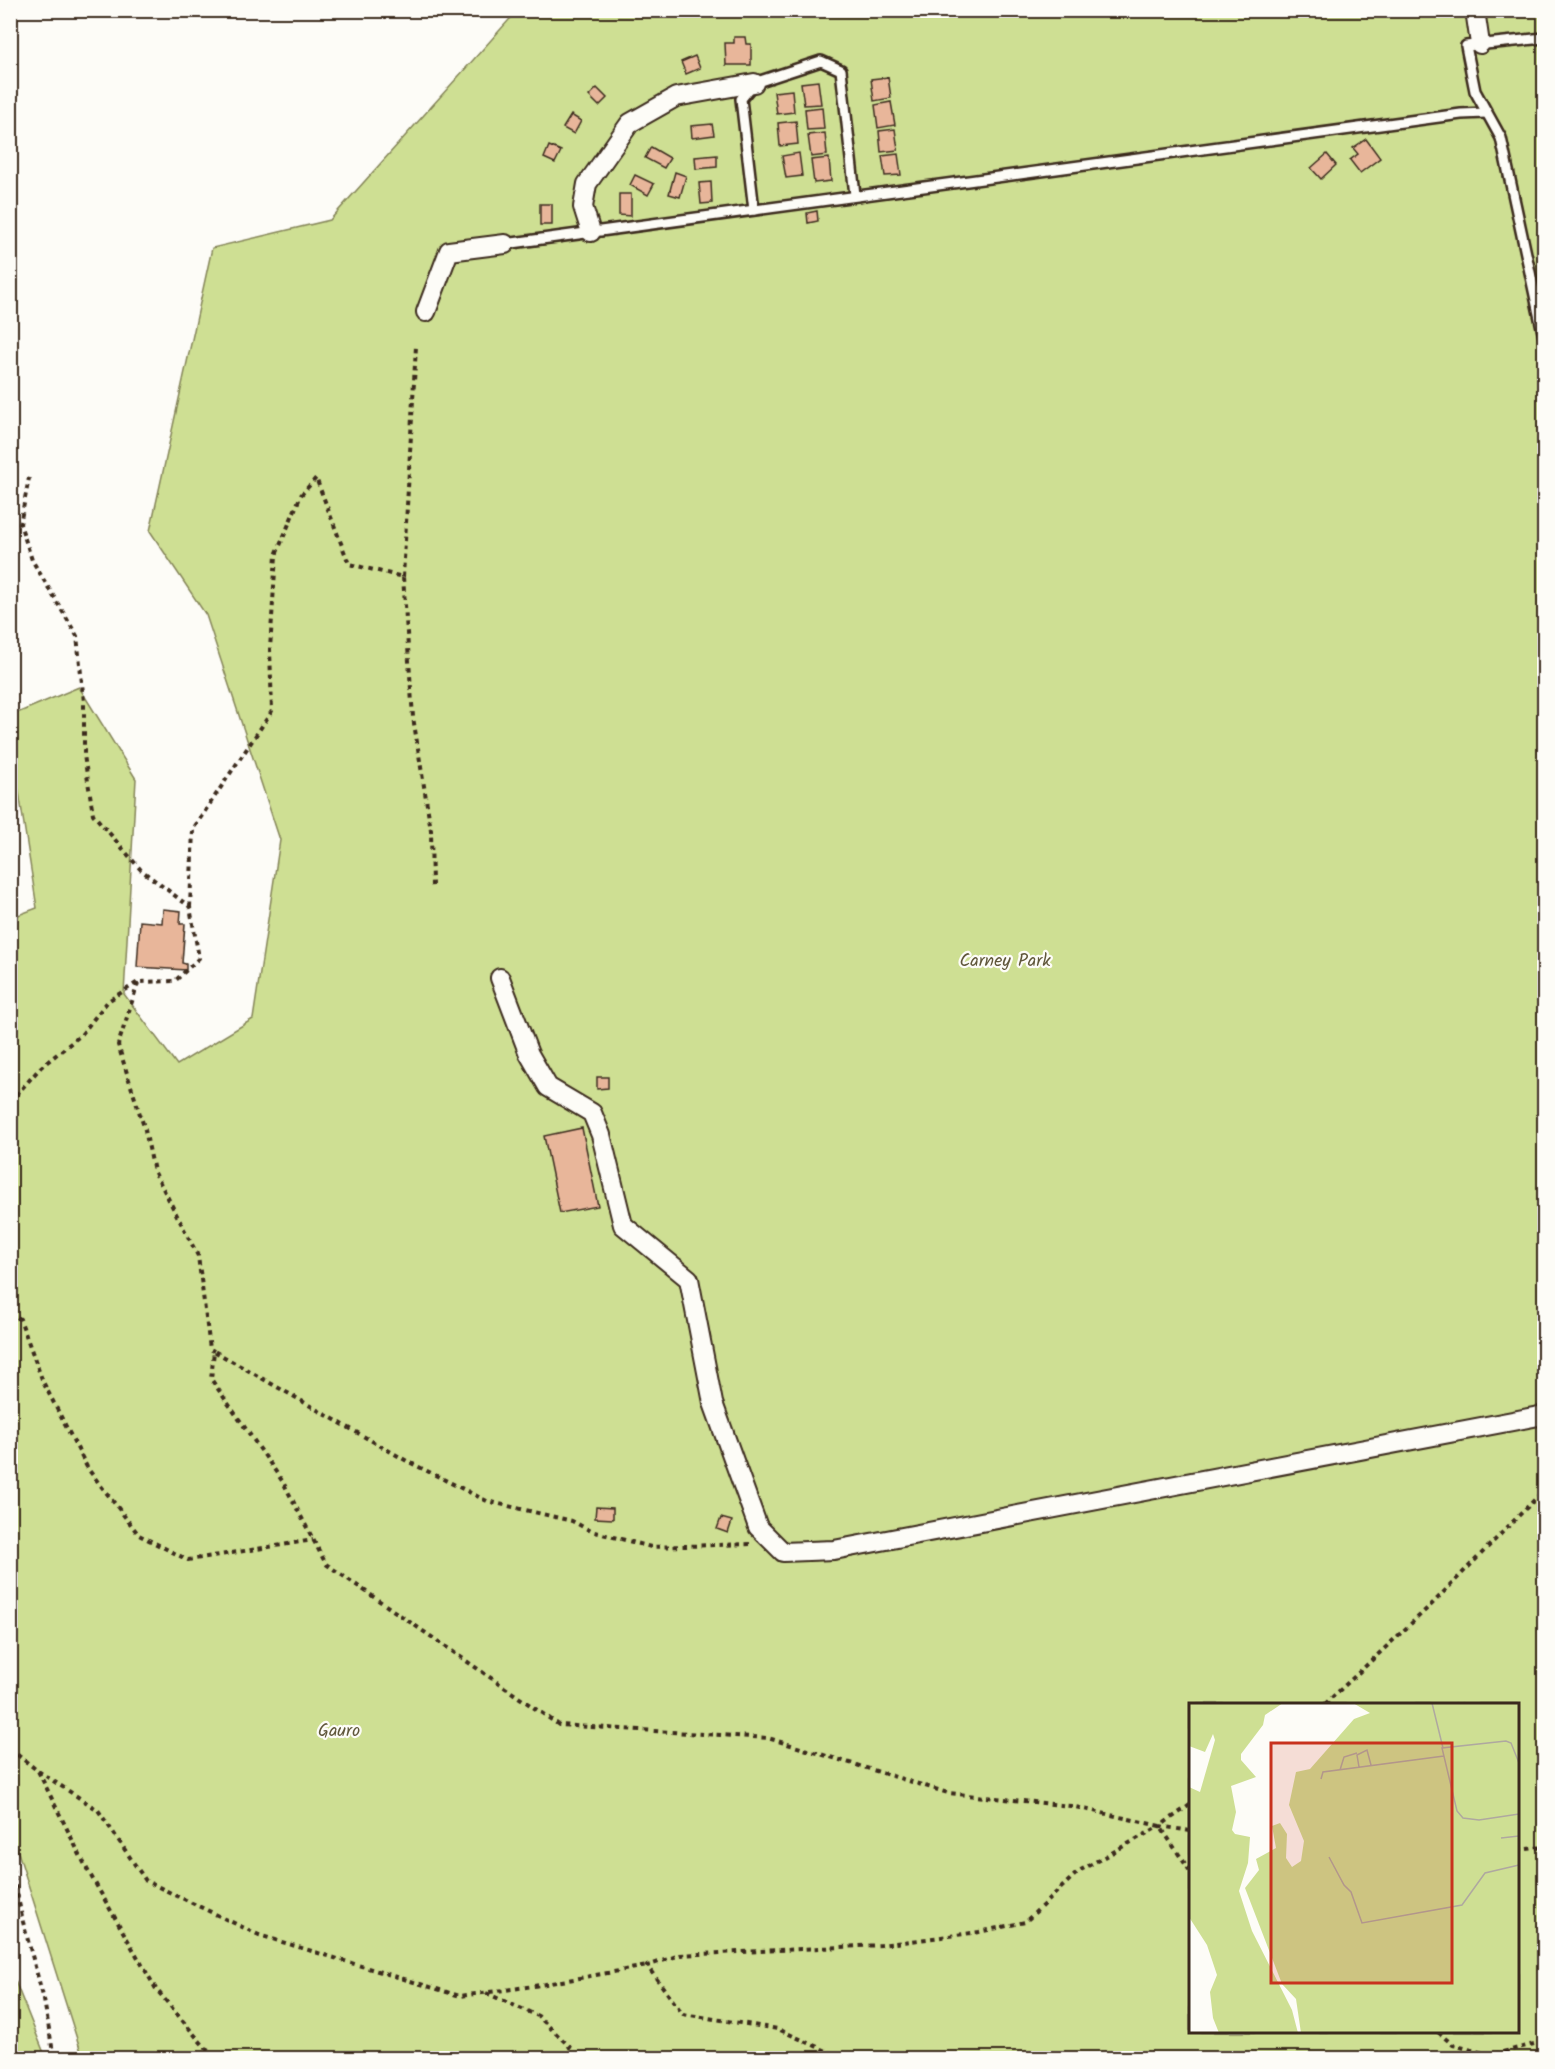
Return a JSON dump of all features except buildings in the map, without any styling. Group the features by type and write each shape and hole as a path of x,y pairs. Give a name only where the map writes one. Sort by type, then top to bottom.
{"street":[{"path":"1475,10 1480,44"},
{"path":"591,232 583,207 587,184 630,123 676,97 754,83"},
{"path":"426,312 449,251 505,244"},
{"path":"500,978 529,1054 548,1087 592,1113 601,1135 623,1226 689,1279 713,1404 758,1527 783,1552 834,1550 1545,1415"}],"lane":[{"path":"1545,38 1466,46 1475,91 1501,138 1545,337"},
{"path":"754,210 741,99 754,83 821,61 841,70 855,195"},
{"path":"505,244 1461,114 1486,113"}],"path":[{"path":"416,346 403,577 413,717 431,830 432,888"},
{"path":"29,478 20,524 32,560 77,636 84,702 84,755 93,814 141,870 190,907"},
{"path":"10,1102 41,1067 81,1035 108,1001 138,982 175,981 199,958 190,907 193,829 272,711 270,649 276,555 302,495 316,478 349,564 403,577"},
{"path":"138,982 118,1045 154,1171 198,1256 210,1348 213,1351 407,1461 487,1501 572,1521 591,1531 651,1547 774,1544"},
{"path":"10,1312 20,1319 43,1382 88,1469 140,1535 188,1560 314,1540"},
{"path":"213,1351 211,1379 284,1482 326,1564 559,1725 768,1738 948,1793 1071,1806 1189,1831"},
{"path":"1326,1703 1432,1604 1545,1490"},
{"path":"10,1749 38,1772 98,1810 146,1881 259,1935 460,1996 648,1966 680,1955 881,1945 979,1932 1025,1922 1079,1871 1189,1807"},
{"path":"38,1772 87,1869 156,1989 214,2058"},
{"path":"1160,1826 1189,1868"},
{"path":"1519,1850 1545,1846"},
{"path":"10,1859 23,1922 44,2000 54,2058"},
{"path":"648,1966 683,2014 778,2029 842,2058"},
{"path":"486,1993 538,2016 569,2046 576,2058"},
{"path":"1440,2033 1453,2045 1491,2055 1538,2043 1545,2039"}],"green space":[{"path":"517,11 1544,11 1544,2058 83,2058 11,1830 10,918 37,908 11,741 10,716 79,687 136,779 124,994 177,1065 253,1019 280,840 206,615 150,531 212,248 330,220"},
{"path":"11,1971 46,2058 11,2058"}],"park label":[{"name":"Carney Park","path":"1005,960"},
{"name":"Gauro","path":"339,1730"}]}
